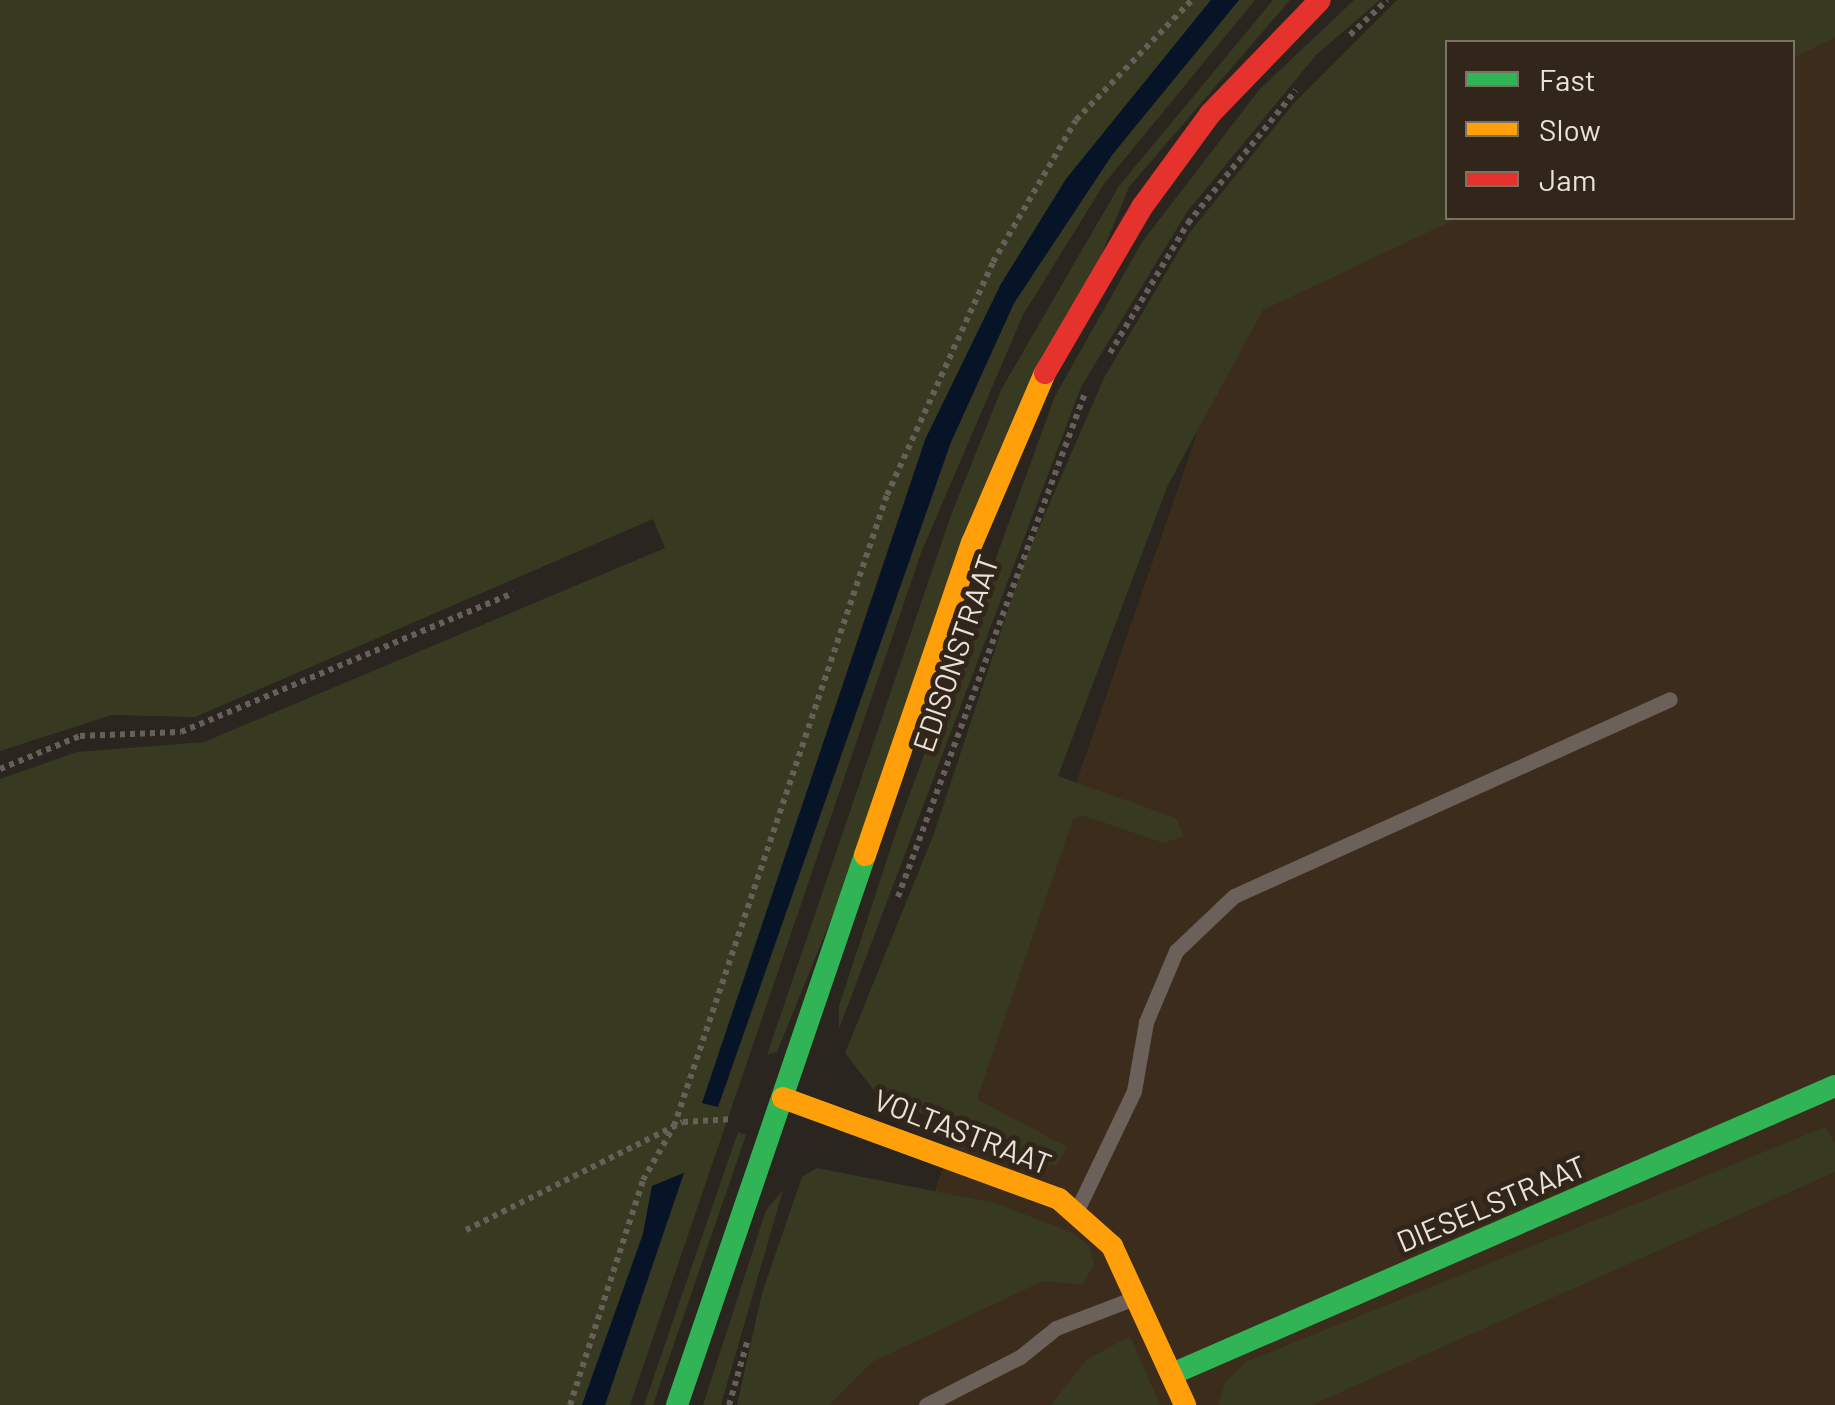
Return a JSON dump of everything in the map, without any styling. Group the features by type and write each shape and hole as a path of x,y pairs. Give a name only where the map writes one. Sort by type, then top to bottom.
{"main road":[{"name":"EDISONSTRAAT","path":"677,1405 972,542 1040,383 1142,207 1187,145 1320,0"},
{"name":"DIESELSTRAAT","path":"1172,1374 1835,1086"},
{"name":"VOLTASTRAAT","path":"784,1098 1059,1200 1112,1246 1185,1405"}],"lane":[{"path":"1076,1214 1134,1090 1146,1022 1176,951 1234,896 1670,699"},
{"path":"926,1405 1020,1357 1056,1328 1137,1297"}],"path":[{"path":"570,1405 644,1180 674,1126 888,495 993,262 1076,120 1192,0"},
{"path":"1344,39 1387,0"},
{"path":"1102,365 1188,222 1304,80"},
{"name":"EDISONSTRAAT","path":"895,904 1022,551 1093,380"},
{"path":"0,769 80,736 182,732 513,593"},
{"path":"466,1230 674,1126 737,1119 772,1132"},
{"path":"729,1405 752,1321"}],"shaded area":[{"path":"1835,0 1835,1405 777,1405 912,1257 1248,286 1445,219 1795,220 1794,40"}],"green space":[{"path":"0,0 1211,0 1068,177 1001,284 925,440 951,442 1014,303 1110,158 1210,29 1239,0 1255,0 1104,184 1023,315 921,553 630,1405 605,1405 683,1173 652,1186 643,1234 582,1405 0,1405 0,779 77,752 204,742 665,548 653,519 195,717 112,715 0,751"},
{"path":"1273,0 1290,0 1129,187 777,1052 767,1055 951,515 1001,390 1119,186"},
{"path":"1354,0 1380,0 1316,55 1187,212 1081,387 839,1029 839,1006 897,829 1055,396 1142,242 1259,90"},
{"path":"1397,0 1835,0 1835,37 1795,57 1795,40 1445,40 1445,220 1454,220 1263,310 1168,485 1058,776 1176,818 1184,836 1164,843 1081,815 1073,819 977,1099 1067,1147 1058,1164 1040,1166 876,1093 845,1053 933,836 1024,562 1104,378 1190,232 1294,103"},
{"path":"1825,1127 1835,1143 1835,1172 1312,1405 1218,1405 1226,1381 1246,1362"},
{"path":"738,1132 746,1135 653,1405 644,1405"},
{"path":"817,1168 995,1203 1073,1233 1089,1246 1094,1265 1082,1285 1043,1281 872,1362 829,1405 737,1405 762,1293 802,1177"},
{"path":"783,1190 721,1405 703,1405 766,1210"},
{"path":"1130,1336 1160,1405 1051,1405 1086,1360"}],"water":[{"path":"1211,0 1239,0 1112,155 1014,303 951,442 718,1107 702,1103 925,440 1001,284 1066,179"},
{"path":"684,1173 605,1405 582,1405 643,1234 652,1186"}],"traffic: fast":[{"path":"677,1405 865,855"},
{"path":"1172,1374 1835,1086"}],"traffic: slow":[{"path":"865,855 972,543 1045,373"},
{"path":"783,1098 1059,1199 1112,1246 1185,1405"}],"traffic: jam":[{"path":"1045,373 1142,207 1210,114 1320,0"}]}
